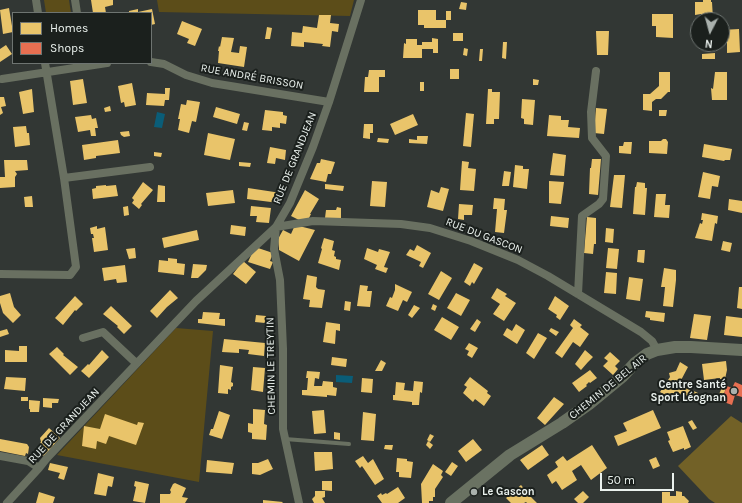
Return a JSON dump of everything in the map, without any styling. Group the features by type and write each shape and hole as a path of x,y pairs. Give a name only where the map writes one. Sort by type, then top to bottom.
{"street":[{"path":"36,0 38,12"},
{"path":"75,0 77,12"},
{"name":"RUE DE GRANDJEAN","path":"7,503 47,458 196,300 276,227 290,203 329,102 361,0"},
{"name":"RUE ANDRÉ BRISSON","path":"152,62 164,64 186,75 212,83 329,102"},
{"path":"0,274 70,275 76,267 64,178 45,64"},
{"path":"2,79 86,64"},
{"path":"578,294 582,216 599,204 603,199 606,156 592,138 591,112 596,71"},
{"path":"64,178 150,167"},
{"name":"RUE DU GASCON","path":"276,227 313,221 401,224 430,228 471,241 518,260 578,294 641,332 652,341 658,350"},
{"name":"CHEMIN LE TREYTIN","path":"276,227 274,249 280,280 283,349 283,429 299,503"},
{"path":"83,338 104,332 136,363"},
{"name":"CHEMIN DE BEL AIR","path":"451,503 510,455 562,423 589,404 647,354 658,350 692,346 742,350"},
{"path":"0,456 28,461 39,468"}],"lane":[{"path":"285,439 349,444"}],"shaded area":[{"path":"44,0 69,0 71,12 46,12"},
{"path":"157,0 354,0 350,16 159,12"},
{"path":"176,328 213,331 199,482 57,455"},
{"path":"731,416 742,423 742,503 715,503 709,499 678,466"}],"water":[{"path":"157,112 165,114 162,128 154,127"},
{"path":"336,375 353,376 352,383 336,382"}],"building: Homes":[{"path":"91,0 113,0 113,5 105,7 106,12 93,12"},
{"path":"703,0 711,0 713,12 695,12 695,2 703,2"},
{"path":"461,2 467,3 466,10 459,9"},
{"path":"9,8 12,32 3,34 0,10"},
{"path":"138,9 138,12 129,11"},
{"path":"152,9 155,24 152,25 152,12 138,12"},
{"path":"418,10 436,10 436,20 446,20 446,28 424,28 424,25 418,25"},
{"path":"446,11 451,11 451,20 446,20"},
{"path":"652,14 673,14 673,38 656,37 656,26 652,26"},
{"path":"319,15 331,15 330,23 339,24 338,32 332,31 330,47 322,46 323,44 304,42 304,47 291,46 292,32 302,33 303,26 317,28"},
{"path":"182,21 202,29 195,46 187,43 189,39 177,34"},
{"path":"267,27 272,28 270,39 265,39"},
{"path":"739,29 740,52 727,53 730,52 730,30"},
{"path":"596,31 609,31 608,55 597,55"},
{"path":"453,33 463,33 463,41 453,41"},
{"path":"222,37 234,38 231,52 239,53 240,46 247,47 244,67 218,63 218,51"},
{"path":"432,38 438,39 438,53 433,53 433,49 422,49 422,58 403,58 404,43 406,44 406,39 417,39 417,45 422,45 422,42 432,42"},
{"path":"503,42 507,42 506,59 502,58"},
{"path":"6,45 12,54 0,62 0,49"},
{"path":"464,48 468,49 467,56 463,55"},
{"path":"480,49 483,49 482,61 479,61"},
{"path":"715,53 715,59 702,59 702,54"},
{"path":"450,69 459,69 459,79 450,79"},
{"path":"369,70 385,70 385,77 379,77 379,92 364,92 365,77 368,77"},
{"path":"659,72 670,72 670,92 668,92 661,99 656,99 652,102 652,111 643,110 643,94 650,94 659,86"},
{"path":"715,72 727,72 727,100 712,100 711,88 713,89"},
{"path":"83,79 87,103 73,105 70,81"},
{"path":"533,79 539,80 538,85 533,85"},
{"path":"420,82 424,82 424,91 420,91"},
{"path":"132,83 136,105 125,107 124,102 121,103 118,86"},
{"path":"165,88 170,88 169,100 165,100 164,106 146,105 147,93 165,94"},
{"path":"32,89 34,112 23,114 19,92"},
{"path":"488,89 492,89 492,92 500,92 499,119 494,119 494,124 486,124"},
{"path":"0,97 4,97 6,106 1,107 3,113 0,115"},
{"path":"522,99 535,100 533,125 524,124 524,119 521,118"},
{"path":"187,100 200,102 196,122 192,121 189,133 178,130 180,119 178,119 181,104 186,105"},
{"path":"110,106 111,111 105,112 104,108"},
{"path":"216,107 240,114 237,124 213,117"},
{"path":"596,108 607,109 604,134 594,133"},
{"path":"265,110 283,112 283,115 287,116 286,124 280,123 280,128 272,127 272,131 262,130"},
{"path":"659,110 667,110 666,116 659,116"},
{"path":"466,113 474,114 471,147 463,146"},
{"path":"413,114 418,125 395,135 390,124"},
{"path":"91,115 92,119 96,118 98,128 95,128 96,136 91,136 90,130 78,132 75,117"},
{"path":"549,115 561,116 561,120 569,120 568,127 580,128 579,138 547,136"},
{"path":"244,122 249,123 247,131 242,130"},
{"path":"364,124 373,124 373,133 370,133 370,139 363,138"},
{"path":"26,126 27,133 29,133 30,145 15,147 13,127"},
{"path":"129,131 130,136 124,137 120,132"},
{"path":"208,133 235,139 230,160 204,155"},
{"path":"417,136 428,136 427,144 409,143 409,139 417,140"},
{"path":"378,138 389,139 388,143 377,142"},
{"path":"666,139 668,142 667,154 649,153 649,141 661,141"},
{"path":"118,140 120,153 96,156 96,158 84,160 82,145"},
{"path":"624,142 632,142 631,154 619,153 619,146 623,146"},
{"path":"704,144 732,149 730,160 724,161 702,157"},
{"path":"270,147 286,150 285,160 276,158 275,164 267,163"},
{"path":"154,152 162,153 161,157 154,156"},
{"path":"553,153 566,155 564,176 550,175"},
{"path":"321,159 335,162 331,174 328,174 326,182 310,179 317,163 320,163"},
{"path":"592,159 601,159 598,195 589,194 590,168"},
{"path":"4,160 27,160 28,170 15,171 17,174 15,177 15,187 0,188 0,177 5,177"},
{"path":"462,161 469,162 468,168 476,169 474,191 460,190"},
{"path":"239,162 251,163 250,167 239,166"},
{"path":"515,165 523,166 523,169 529,169 527,189 513,187"},
{"path":"504,171 511,172 509,186 502,186"},
{"path":"703,172 720,176 718,187 712,186 710,199 698,197"},
{"path":"614,175 625,175 622,208 610,207"},
{"path":"372,181 387,182 385,207 370,206"},
{"path":"549,181 564,182 561,204 549,203"},
{"path":"143,182 153,190 141,204 142,205 139,209 132,203 134,200 132,198"},
{"path":"637,182 645,183 645,188 647,188 645,215 633,214 635,187"},
{"path":"325,184 344,186 343,191 325,189"},
{"path":"116,185 118,196 93,199 92,189 96,188 96,186"},
{"path":"158,185 165,186 165,202 157,202"},
{"path":"441,187 449,189 443,211 427,207 431,190 439,193"},
{"path":"248,188 281,193 279,203 247,199"},
{"path":"233,190 235,203 208,206 206,193"},
{"path":"305,190 319,199 308,220 299,220 291,216"},
{"path":"656,194 666,194 665,205 670,205 669,218 654,217"},
{"path":"32,196 33,207 25,207 24,197"},
{"path":"494,198 505,199 504,210 507,210 504,233 495,232 497,209 493,209"},
{"path":"729,199 742,201 742,213 728,210"},
{"path":"459,204 473,205 472,215 464,215 464,220 458,219"},
{"path":"128,206 129,215 124,216 123,207"},
{"path":"251,206 271,208 269,223 256,222 257,216 250,216"},
{"path":"337,207 341,208 341,218 325,218 326,210 336,210"},
{"path":"702,213 718,216 717,224 715,223 712,241 695,238 700,223 702,224"},
{"path":"551,216 569,218 568,228 550,226"},
{"path":"587,217 596,218 596,244 594,244 593,254 584,253"},
{"path":"231,225 246,227 245,236 230,234"},
{"path":"295,225 315,230 299,261 279,250 278,239 283,230 291,234"},
{"path":"97,226 97,229 105,227 108,250 94,252 92,238 94,238 93,234 91,234 90,228"},
{"path":"606,228 614,229 613,243 605,242"},
{"path":"197,230 199,240 164,248 162,238"},
{"path":"324,238 334,241 332,250 335,251 334,256 336,259 341,260 339,270 318,263"},
{"path":"723,241 732,243 730,252 721,250"},
{"path":"417,245 431,253 423,268 419,266 421,262 406,255 410,249 414,251"},
{"path":"255,247 273,253 270,261 273,262 270,269 248,262"},
{"path":"135,248 136,258 129,259 126,249"},
{"path":"367,248 378,252 379,249 390,252 384,267 388,268 386,273 375,269 377,265 364,259"},
{"path":"608,248 619,249 617,269 606,268"},
{"path":"638,250 645,250 644,263 637,262"},
{"path":"168,258 177,259 177,263 185,264 184,275 158,272 159,260 168,261"},
{"path":"243,261 256,272 246,284 233,274"},
{"path":"474,263 483,268 474,284 472,282 470,286 464,282"},
{"path":"193,264 207,265 206,270 198,278 191,278"},
{"path":"125,265 127,282 117,283 116,279 104,281 102,268"},
{"path":"664,268 676,270 673,307 663,306 665,287 661,287"},
{"path":"441,271 452,278 439,300 428,294"},
{"path":"606,272 617,273 616,294 604,293"},
{"path":"307,275 317,277 316,287 318,289 325,290 322,308 309,307 310,300 303,299"},
{"path":"629,277 643,279 640,301 626,299"},
{"path":"395,284 412,292 407,302 403,300 398,311 386,306 390,297 392,298 395,290"},
{"path":"360,285 368,286 367,291 372,291 370,307 357,306"},
{"path":"739,287 742,287 742,309 737,308"},
{"path":"497,288 507,294 505,296 516,303 504,321 493,314 500,304 491,298"},
{"path":"170,290 178,298 157,318 150,311"},
{"path":"10,293 14,307 21,315 13,323 3,313 0,303 0,296"},
{"path":"456,293 470,300 461,316 447,308"},
{"path":"75,296 83,304 76,311 75,310 63,325 55,318"},
{"path":"555,296 569,306 560,320 556,317 557,315 548,309"},
{"path":"345,301 351,302 350,311 344,310"},
{"path":"433,304 437,306 435,311 431,309"},
{"path":"414,305 420,308 412,318 408,315"},
{"path":"111,306 132,326 124,334 117,327 118,326 103,314"},
{"path":"646,311 665,313 664,322 650,320 650,318 645,317"},
{"path":"203,312 220,313 219,319 225,319 225,326 198,323 198,319 202,319"},
{"path":"694,314 711,316 707,340 690,338"},
{"path":"256,315 266,316 265,323 255,322"},
{"path":"726,316 742,318 742,337 724,335"},
{"path":"442,317 459,327 451,340 434,330"},
{"path":"477,319 481,322 475,332 470,329"},
{"path":"574,319 582,325 580,327 589,334 580,347 573,342 562,358 555,353 573,328 570,325"},
{"path":"326,322 340,324 340,331 336,330 335,344 323,342"},
{"path":"516,324 525,330 517,344 503,335 507,328 512,331"},
{"path":"551,328 559,332 556,336 549,331"},
{"path":"7,329 9,334 0,337 0,331"},
{"path":"538,333 547,338 534,359 526,353"},
{"path":"224,339 265,343 264,356 248,354 249,350 239,349 239,353 222,352"},
{"path":"469,343 478,348 472,358 467,355 469,351 465,349"},
{"path":"19,346 27,346 27,362 5,362 5,350 19,351"},
{"path":"57,347 64,354 63,355 78,367 70,375 49,354"},
{"path":"102,350 109,357 89,378 81,371 88,364 89,365"},
{"path":"585,350 593,357 581,370 575,364"},
{"path":"610,352 620,361 615,366 618,369 613,375 603,366 608,361 604,358"},
{"path":"332,357 347,359 346,367 331,365"},
{"path":"381,360 386,363 382,371 375,371"},
{"path":"726,361 727,370 725,379 720,378 704,380 702,364"},
{"path":"680,362 688,367 679,384 698,393 695,400 681,393 677,402 660,392 670,377 669,373 676,371"},
{"path":"220,365 233,367 231,382 233,383 233,386 231,387 231,390 228,389 228,394 218,393"},
{"path":"253,367 265,368 263,392 251,390"},
{"path":"590,370 597,378 590,383 589,382 586,385 587,386 579,392 572,383"},
{"path":"307,371 320,372 319,379 315,378 314,386 322,386 323,381 333,382 333,387 337,388 336,396 327,395 327,397 302,395 302,390 307,390"},
{"path":"6,377 26,378 25,391 4,389"},
{"path":"470,377 488,391 487,393 491,396 484,406 475,399 473,402 463,393 467,387 464,385"},
{"path":"362,378 373,379 372,393 361,392"},
{"path":"414,381 423,382 422,393 420,392 419,405 412,405 412,402 393,400 396,382 405,383 404,390 413,391"},
{"path":"723,385 727,386 721,401 717,399"},
{"path":"21,397 28,397 28,401 21,401"},
{"path":"554,397 564,404 545,425 537,418"},
{"path":"43,398 59,399 58,403 52,403 52,408 43,407"},
{"path":"29,400 40,401 39,412 30,412"},
{"path":"253,409 265,410 264,424 267,425 266,440 252,439 252,433 248,432 248,423 253,424"},
{"path":"324,410 326,433 314,434 312,411"},
{"path":"653,410 661,428 618,446 614,436 627,431 623,423"},
{"path":"219,411 230,415 222,439 209,435 211,429 213,429"},
{"path":"363,412 376,414 374,441 361,440"},
{"path":"105,414 137,425 138,422 144,423 136,445 109,436 106,444 97,441 96,449 82,446 84,426 100,429"},
{"path":"692,420 697,428 693,430 688,422"},
{"path":"683,426 691,447 673,452 668,441 670,440 667,432"},
{"path":"49,428 60,438 44,456 43,455 40,458 36,453 42,445 40,443 40,438"},
{"path":"334,432 340,433 340,440 334,439"},
{"path":"430,434 434,436 430,442 427,440"},
{"path":"0,439 27,444 29,447 28,454 26,453 25,456 0,451"},
{"path":"473,439 482,450 466,462 458,451"},
{"path":"428,441 433,445 430,449 426,445"},
{"path":"385,445 393,445 392,450 384,449"},
{"path":"542,445 549,455 528,470 520,460"},
{"path":"592,445 607,468 591,480 581,465 572,471 577,480 562,490 556,481 552,484 547,475 558,467 555,462 563,456 567,461"},
{"path":"314,452 332,452 333,469 315,471"},
{"path":"363,456 368,463 373,459 384,479 375,485 362,466 360,468 355,461"},
{"path":"656,457 660,466 653,469 649,460"},
{"path":"397,458 407,459 407,461 413,462 411,478 399,477 399,472 396,472"},
{"path":"268,459 273,469 260,475 252,474 252,463 258,463"},
{"path":"207,460 234,463 232,474 206,472"},
{"path":"452,462 458,466 451,476 445,472"},
{"path":"50,463 68,467 64,480 58,478 60,473 48,470"},
{"path":"433,464 443,471 441,475 443,477 435,489 435,497 433,497 433,501 429,501 429,503 422,503 421,484"},
{"path":"98,473 114,477 112,487 108,486 106,496 94,494"},
{"path":"135,481 149,484 145,503 133,501 136,487 134,486"},
{"path":"322,481 332,481 332,491 322,490"},
{"path":"175,483 186,488 182,497 188,498 185,503 160,503 160,494 170,494 170,490"},
{"path":"521,485 537,503 511,503 506,498"},
{"path":"398,487 405,498 398,503 382,503 377,496 381,493 382,495 387,494"},
{"path":"315,491 325,491 325,497 322,498 325,503 314,503 312,499 315,496"},
{"path":"583,491 589,497 583,503 578,503 574,499"},
{"path":"676,491 682,492 682,496 689,501 688,503 662,503 662,492 670,492 670,496 676,496"},
{"path":"39,492 55,497 53,503 36,503"},
{"path":"263,500 283,502 263,503"}],"building: Shops":[{"name":"Centre Santé Sport Léognan","path":"735,382 742,385 742,397 735,395 732,405 721,401 727,386 732,388"}],"place":[{"name":"Centre Santé Sport Léognan","path":"734,391"},
{"name":"Le Gascon","path":"474,492"}]}
